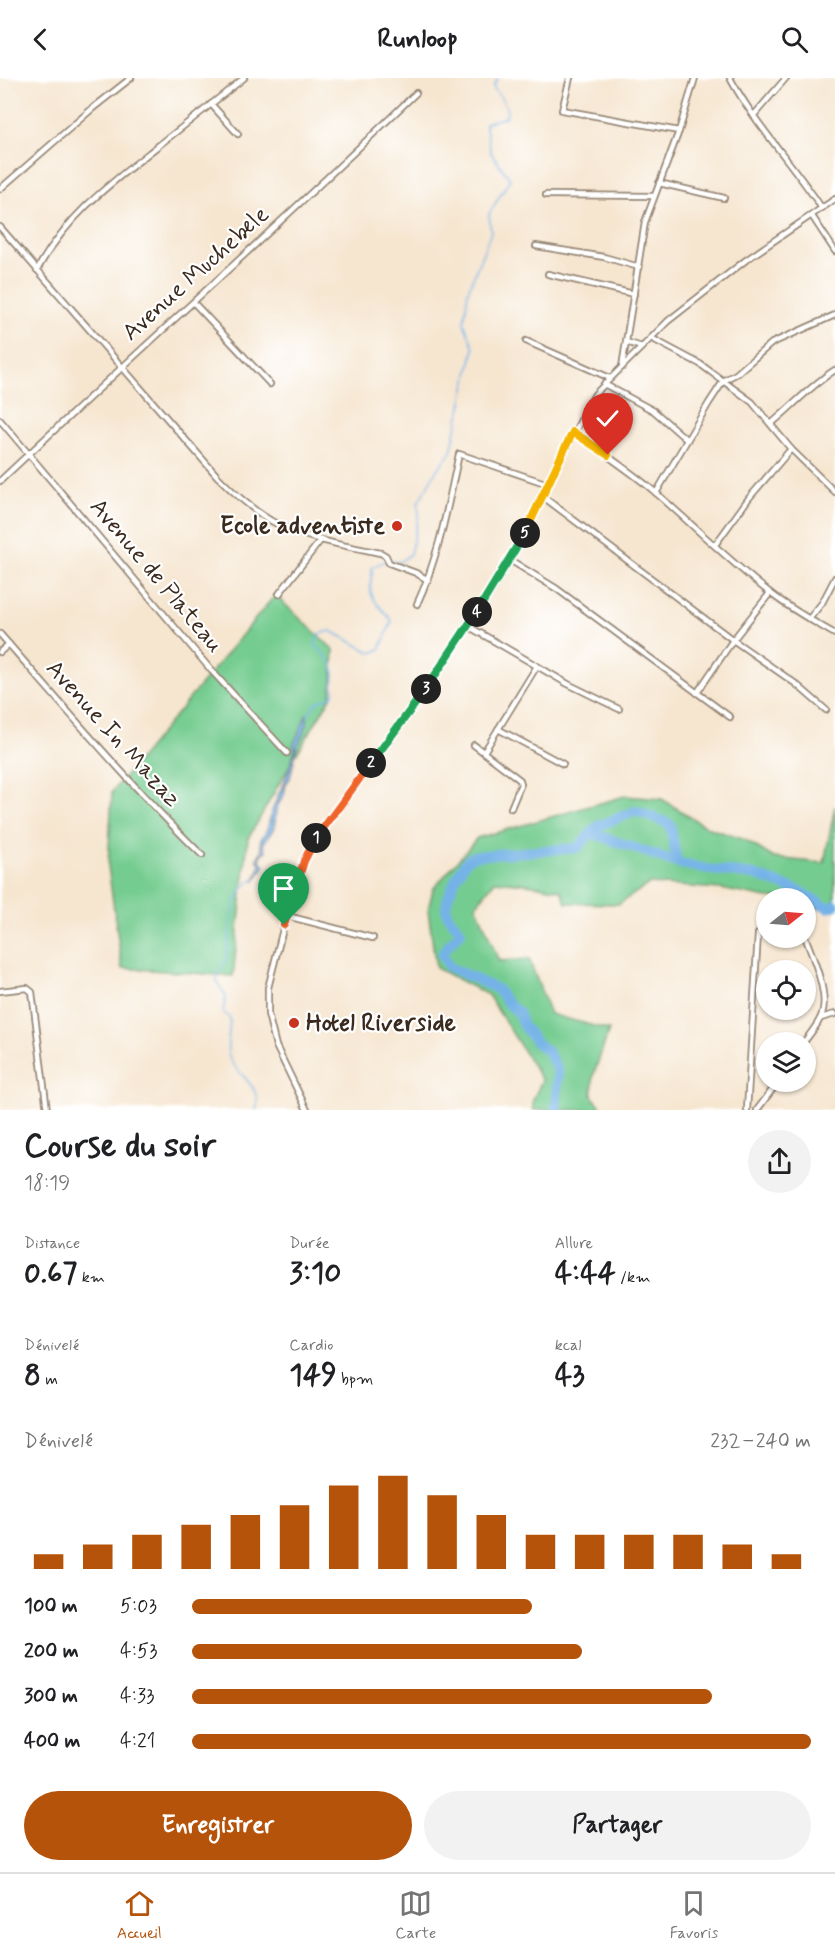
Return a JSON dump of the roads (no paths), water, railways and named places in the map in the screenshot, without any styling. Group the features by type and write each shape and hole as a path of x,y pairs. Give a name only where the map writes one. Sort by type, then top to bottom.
{"street":[{"path":"0,189 131,78"},
{"path":"37,270 49,249 74,217 244,78"},
{"path":"570,78 562,111 679,131"},
{"path":"622,367 645,222 679,131 695,78"},
{"path":"730,78 754,116 821,207"},
{"path":"754,116 786,78"},
{"name":"Avenue Muchebele","path":"0,481 121,367 194,303 416,93"},
{"path":"211,104 238,134"},
{"path":"659,183 724,198"},
{"path":"546,195 654,196"},
{"path":"307,1110 276,1046 268,1014 270,980 287,916 304,861 316,838 419,699 510,560 530,524 573,432 589,403 604,384 668,321 712,285 835,198"},
{"path":"812,216 835,251"},
{"path":"0,227 226,484 270,520 320,541 381,553 387,561 428,580"},
{"path":"536,246 604,257 639,267"},
{"path":"548,274 634,294"},
{"path":"194,303 270,384"},
{"path":"656,493 724,380 736,374 772,343 835,315"},
{"path":"651,338 700,364 752,402 772,423 791,449 835,492"},
{"path":"526,341 610,378"},
{"path":"626,342 642,347"},
{"path":"772,423 817,382 835,371"},
{"path":"604,384 654,411 687,440"},
{"name":"Avenue de Plateau","path":"0,420 212,670 287,753"},
{"path":"573,432 608,455 656,493 770,593 835,634"},
{"path":"715,545 749,498 791,449"},
{"path":"417,604 428,580 459,453 548,484"},
{"path":"542,496 733,640 796,684 826,710"},
{"path":"279,594 320,541"},
{"path":"510,560 557,589 730,717"},
{"path":"808,619 822,603 835,578"},
{"path":"697,693 733,640 770,593"},
{"path":"468,626 537,666 619,709"},
{"name":"Avenue In Mazaz","path":"0,634 146,797 202,855"},
{"path":"0,652 9,644"},
{"path":"484,752 537,666"},
{"path":"498,729 563,764"},
{"path":"474,745 520,780 521,784 511,808"},
{"path":"287,916 373,938"},
{"path":"747,1110 757,948"},
{"path":"809,948 824,998 821,1018 811,1032"},
{"path":"0,991 28,988 32,992 47,1110"},
{"path":"821,1018 835,1014"},
{"path":"757,1110 770,1092"}],"water":[{"path":"307,713 307,724 297,747 290,778 276,812 274,828 263,844 266,851 262,853 260,860 265,866 254,882 261,865 257,859 262,850 260,841 268,827 286,778 295,748 293,746"}],"waterway":[{"path":"307,716 317,702 331,697 334,692 333,668 315,644 319,634 331,631 372,653 380,649 392,621 372,597 370,587 372,568 385,562 400,562 410,554 419,515 418,503 436,471 451,452 474,348 464,323 468,291 491,232 489,214 510,179 491,153 485,123 506,117 505,105 493,87 498,78"},
{"path":"556,1110 558,1071 548,1052 523,1026 518,1012 508,1004 497,989 449,967 442,955 461,932 448,915 446,908 452,886 467,860 473,856 577,848 598,826 636,811 670,824 677,863 754,875 802,892 828,908 835,905"},
{"path":"592,833 677,863"},
{"path":"255,879 246,884 236,902 226,959 217,980 226,996 223,1012 230,1018 228,1045 230,1059 255,1093 256,1110"}],"place":[{"name":"Ecole adventiste","path":"397,526"},
{"name":"Hotel Riverside","path":"294,1023"}]}
